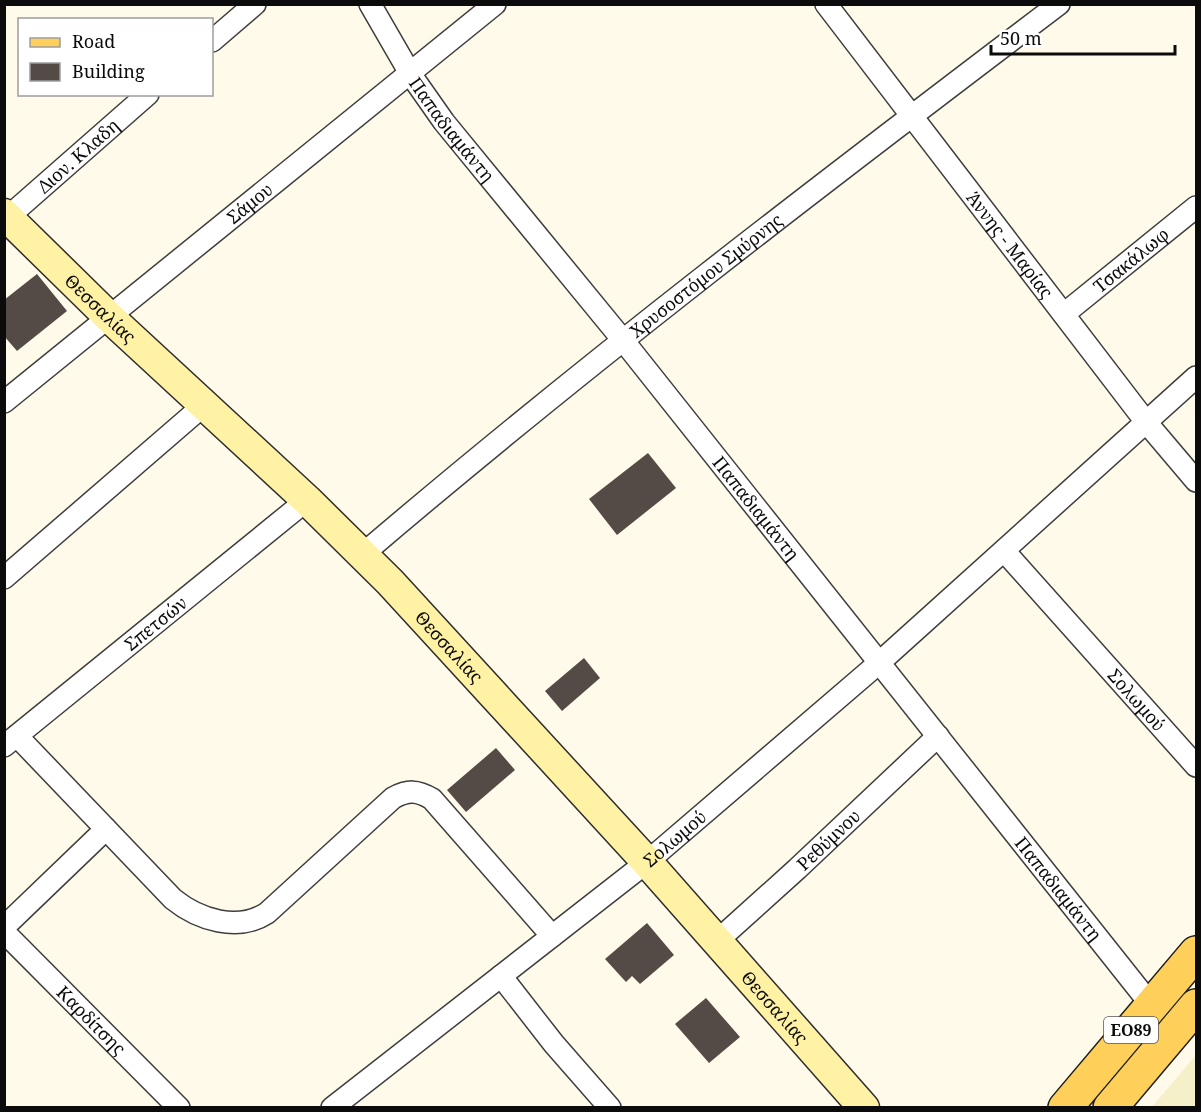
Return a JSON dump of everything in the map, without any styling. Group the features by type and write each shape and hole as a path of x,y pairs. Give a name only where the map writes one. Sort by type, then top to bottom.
{"main road":[{"name":"ΕΟ89","path":"1065,1107 1197,953"},
{"name":"ΕΟ89","path":"1110,1107 1197,1006"}],"street":[{"path":"213,40 255,4"},
{"name":"Παπαδιαμάντη","path":"370,4 411,75 444,122 622,339 1152,1006"},
{"name":"Σάμου","path":"4,402 411,75 495,4"},
{"name":"Άννης - Μαρίας","path":"826,4 1146,422 1197,481"},
{"name":"Χρυσοστόμου Σμύρνης","path":"363,554 501,436 622,339 1059,4"},
{"name":"Διον. Κλαδη","path":"6,215 146,96"},
{"name":"Τσακάλωφ","path":"1064,314 1197,207"},
{"name":"Θεσσαλίας","path":"6,215 110,318 363,554 646,862 864,1107"},
{"name":"Σολωμού","path":"332,1107 646,862 1005,552 1197,377"},
{"path":"4,578 204,405"},
{"name":"Σπετσών","path":"10,741 307,500"},
{"name":"Σολωμού","path":"1005,552 1197,766"},
{"name":"Ρεθύμνου","path":"716,942 938,736"},
{"path":"10,741 106,829 186,910 239,924 254,921 267,912 393,798 406,791 420,792 432,799 552,936"},
{"path":"4,927 106,829"},
{"name":"Καρδίτσης","path":"4,932 179,1107"},
{"path":"501,976 554,1044 610,1107"}],"shaded area":[{"path":"1196,1055 1196,1107 1152,1107"}],"building":[{"path":"37,274 67,311 17,351 4,336 4,300"},
{"path":"648,453 676,488 617,535 589,499"},
{"path":"584,658 600,678 562,711 545,691"},
{"path":"496,748 515,770 466,812 447,790"},
{"path":"647,923 674,955 640,984 632,976 626,982 605,959"},
{"path":"706,998 740,1037 709,1063 675,1024"}]}
